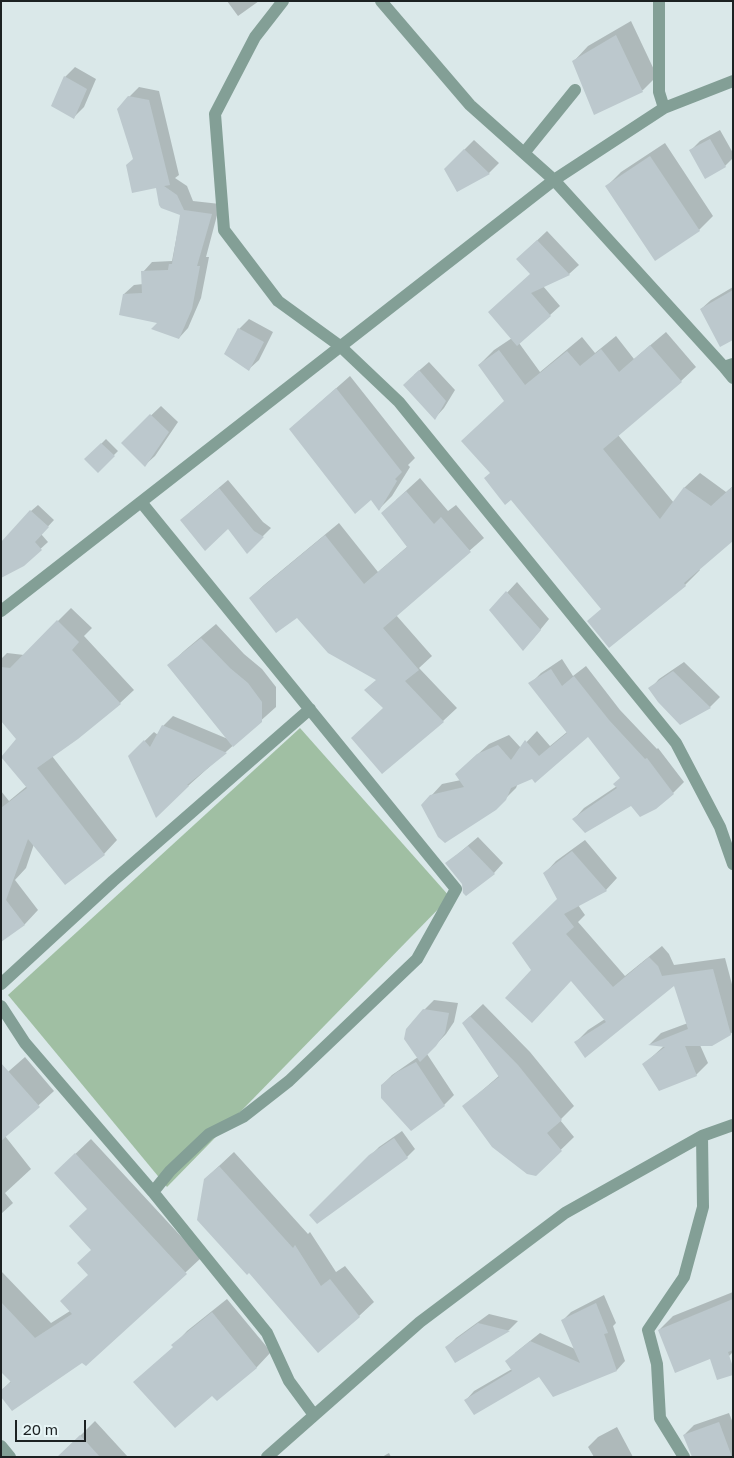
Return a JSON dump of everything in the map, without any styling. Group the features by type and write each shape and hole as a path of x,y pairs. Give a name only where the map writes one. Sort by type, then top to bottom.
{"street":[{"path":"284,1 255,37 216,114 224,230 278,301 340,346 399,402 676,743 720,827 733,864"},
{"path":"381,1 470,106 554,180 728,365 733,378"},
{"path":"659,1 659,92 664,108"},
{"path":"1,611 554,180 664,108 733,81"},
{"path":"524,153 574,90"},
{"path":"141,502 456,889 417,958 289,1081 243,1117 209,1134 170,1171 153,1192"},
{"path":"1,984 113,881 310,709"},
{"path":"1,1006 25,1042 153,1192 267,1333 289,1381 314,1415"},
{"path":"269,1456 420,1322 565,1213 702,1136 733,1125"},
{"path":"684,1457 660,1418 657,1364 648,1330 684,1277 703,1207 702,1136"},
{"path":"1,1446 10,1457"}],"green space":[{"path":"300,728 450,897 167,1187 8,995"}],"building":[{"path":"616,35 643,92 594,115 572,61"},
{"path":"64,76 87,89 74,119 51,106"},
{"path":"128,96 149,100 170,185 164,186 177,195 184,210 212,214 197,266 200,266 192,309 179,339 151,329 157,323 119,315 123,294 142,293 141,271 168,270 169,264 172,264 180,215 161,208 156,188 132,193 126,165 133,159 117,109"},
{"path":"710,139 726,167 705,179 689,150"},
{"path":"464,149 490,174 457,192 444,169"},
{"path":"650,156 700,231 655,261 605,186"},
{"path":"537,240 570,275 531,293 551,316 517,346 488,312 530,274 516,259"},
{"path":"733,290 733,340 720,347 700,309"},
{"path":"238,328 264,342 249,371 224,354"},
{"path":"650,345 682,382 603,449 660,519 684,487 711,506 733,486 733,541 684,583 686,586 609,648 587,621 601,609 511,500 505,505 484,478 490,473 461,441 504,401 478,365 499,350 525,385 567,351 580,366 601,349 619,372"},
{"path":"419,370 446,401 435,420 403,385"},
{"path":"336,388 402,472 395,479 397,481 379,511 371,500 355,514 289,429"},
{"path":"150,414 169,432 145,467 121,443"},
{"path":"101,443 115,456 98,473 84,459"},
{"path":"219,488 254,531 264,537 247,554 228,529 205,551 180,520"},
{"path":"406,491 434,524 441,517 471,552 383,628 419,670 405,681 444,722 382,774 351,738 383,708 364,690 376,680 328,653 297,618 276,633 249,598 325,535 364,584 407,547 381,513"},
{"path":"30,510 49,527 35,542 42,550 24,566 1,578 1,542"},
{"path":"506,591 541,630 523,651 489,610"},
{"path":"57,620 79,642 72,650 121,704 78,739 37,768 105,855 65,885 28,839 6,900 25,925 1,942 1,808 27,788 1,757 16,739 1,721 1,667 10,668"},
{"path":"201,638 230,668 248,683 262,702 262,722 233,747 167,665"},
{"path":"551,669 562,686 574,676 609,720 645,759 647,758 674,794 656,809 640,817 631,806 585,833 572,819 617,788 613,784 620,778 588,737 535,783 532,779 511,788 506,800 496,810 445,843 438,837 421,805 430,795 464,787 455,774 477,754 498,745 511,760 525,740 539,756 567,733 528,683"},
{"path":"673,671 711,708 680,725 658,702 648,688"},
{"path":"162,725 227,753 187,785 189,786 156,818 128,756 144,740 150,747"},
{"path":"468,846 495,874 466,896 463,893 462,884 445,863"},
{"path":"572,851 607,891 564,914 574,927 566,934 613,987 649,957 658,966 662,976 713,969 731,1035 712,1046 685,1046 697,1076 659,1091 642,1064 665,1047 648,1045 688,1029 674,986 585,1058 574,1042 606,1022 571,981 532,1023 505,998 531,970 512,943 557,899 543,873"},
{"path":"423,1009 449,1013 445,1033 436,1046 420,1062 404,1039 406,1029"},
{"path":"470,1016 518,1065 562,1120 547,1133 562,1151 536,1176 527,1174 492,1147 462,1106 499,1077 462,1023"},
{"path":"416,1062 445,1106 411,1131 381,1098 381,1085 397,1072"},
{"path":"1,1063 40,1107 1,1141"},
{"path":"394,1138 408,1158 317,1224 309,1215 369,1155"},
{"path":"75,1153 187,1274 86,1366 82,1363 12,1411 1,1397 1,1390 11,1382 1,1372 1,1302 35,1338 72,1314 60,1301 88,1275 77,1263 91,1250 69,1226 87,1209 54,1173"},
{"path":"219,1166 293,1248 295,1245 321,1286 330,1279 360,1317 318,1353 249,1273 247,1275 197,1220 204,1179"},
{"path":"733,1299 733,1350 728,1352 733,1367 733,1375 717,1380 710,1359 675,1373 658,1330"},
{"path":"596,1303 608,1333 604,1334 617,1371 553,1397 539,1377 474,1415 464,1400 512,1371 505,1361 530,1341 580,1363 561,1320"},
{"path":"212,1312 257,1368 217,1401 212,1396 175,1428 133,1382 173,1347 171,1345"},
{"path":"478,1323 510,1331 455,1363 445,1347"},
{"path":"719,1422 732,1457 692,1457 683,1435"},
{"path":"80,1435 100,1457 57,1457"}]}
